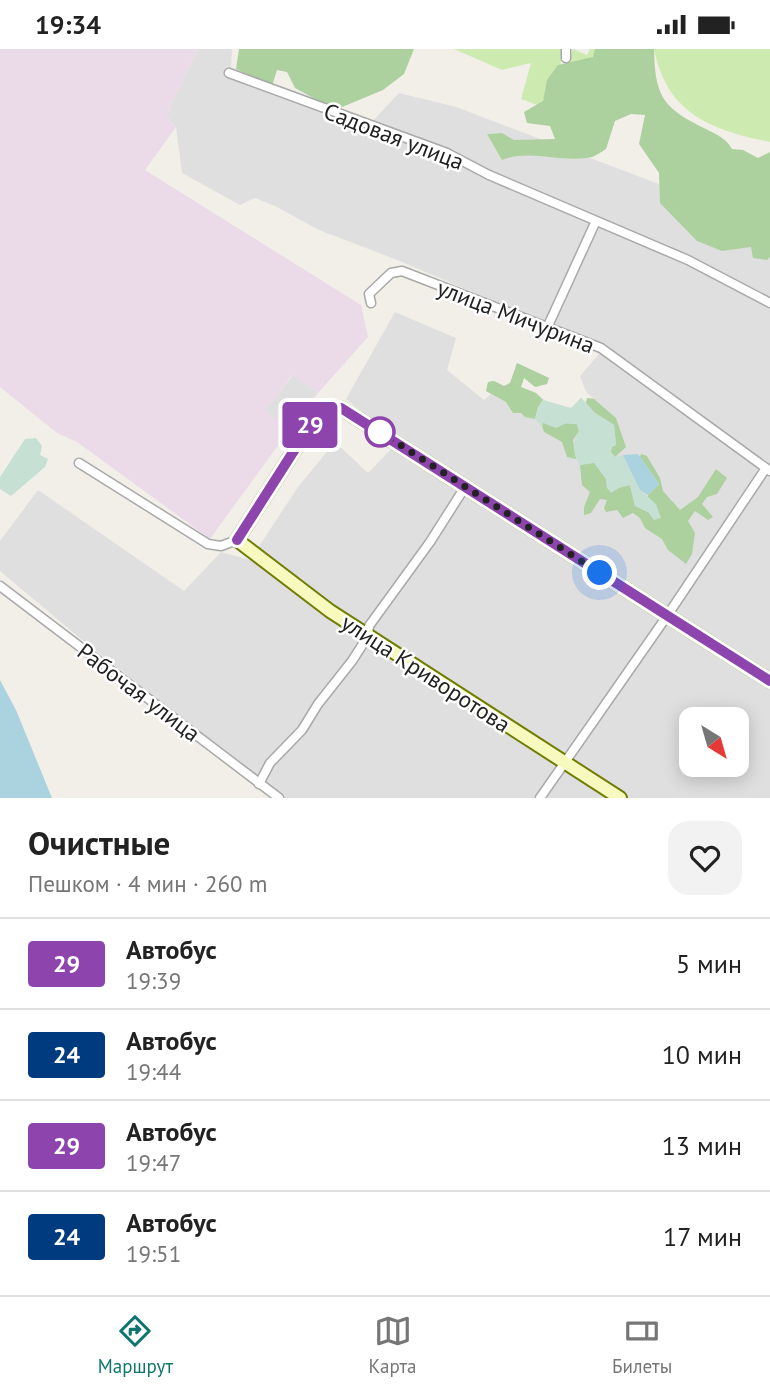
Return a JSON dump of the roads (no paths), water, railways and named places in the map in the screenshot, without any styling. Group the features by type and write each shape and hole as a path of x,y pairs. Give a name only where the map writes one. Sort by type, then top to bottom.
{"street":[{"name":"Садовая улица","path":"229,73 447,153 489,176 688,260 770,303"},
{"path":"547,328 595,223"},
{"name":"улица Мичурина","path":"371,303 369,294 391,273 402,271 601,348 768,469"},
{"path":"79,463 208,544 221,546 237,540 311,424 329,410 341,408 770,681"},
{"path":"540,798 768,469"},
{"path":"259,784 271,763 302,730 318,704 352,661 368,636 369,627 465,487"},
{"name":"улица Криворотова","path":"237,540 296,587 368,636 620,798"},
{"name":"Рабочая улица","path":"0,586 279,798"}],"water":[{"path":"638,454 659,484 648,495 640,490 623,455"},
{"path":"0,680 16,710 52,798 0,798"}]}
